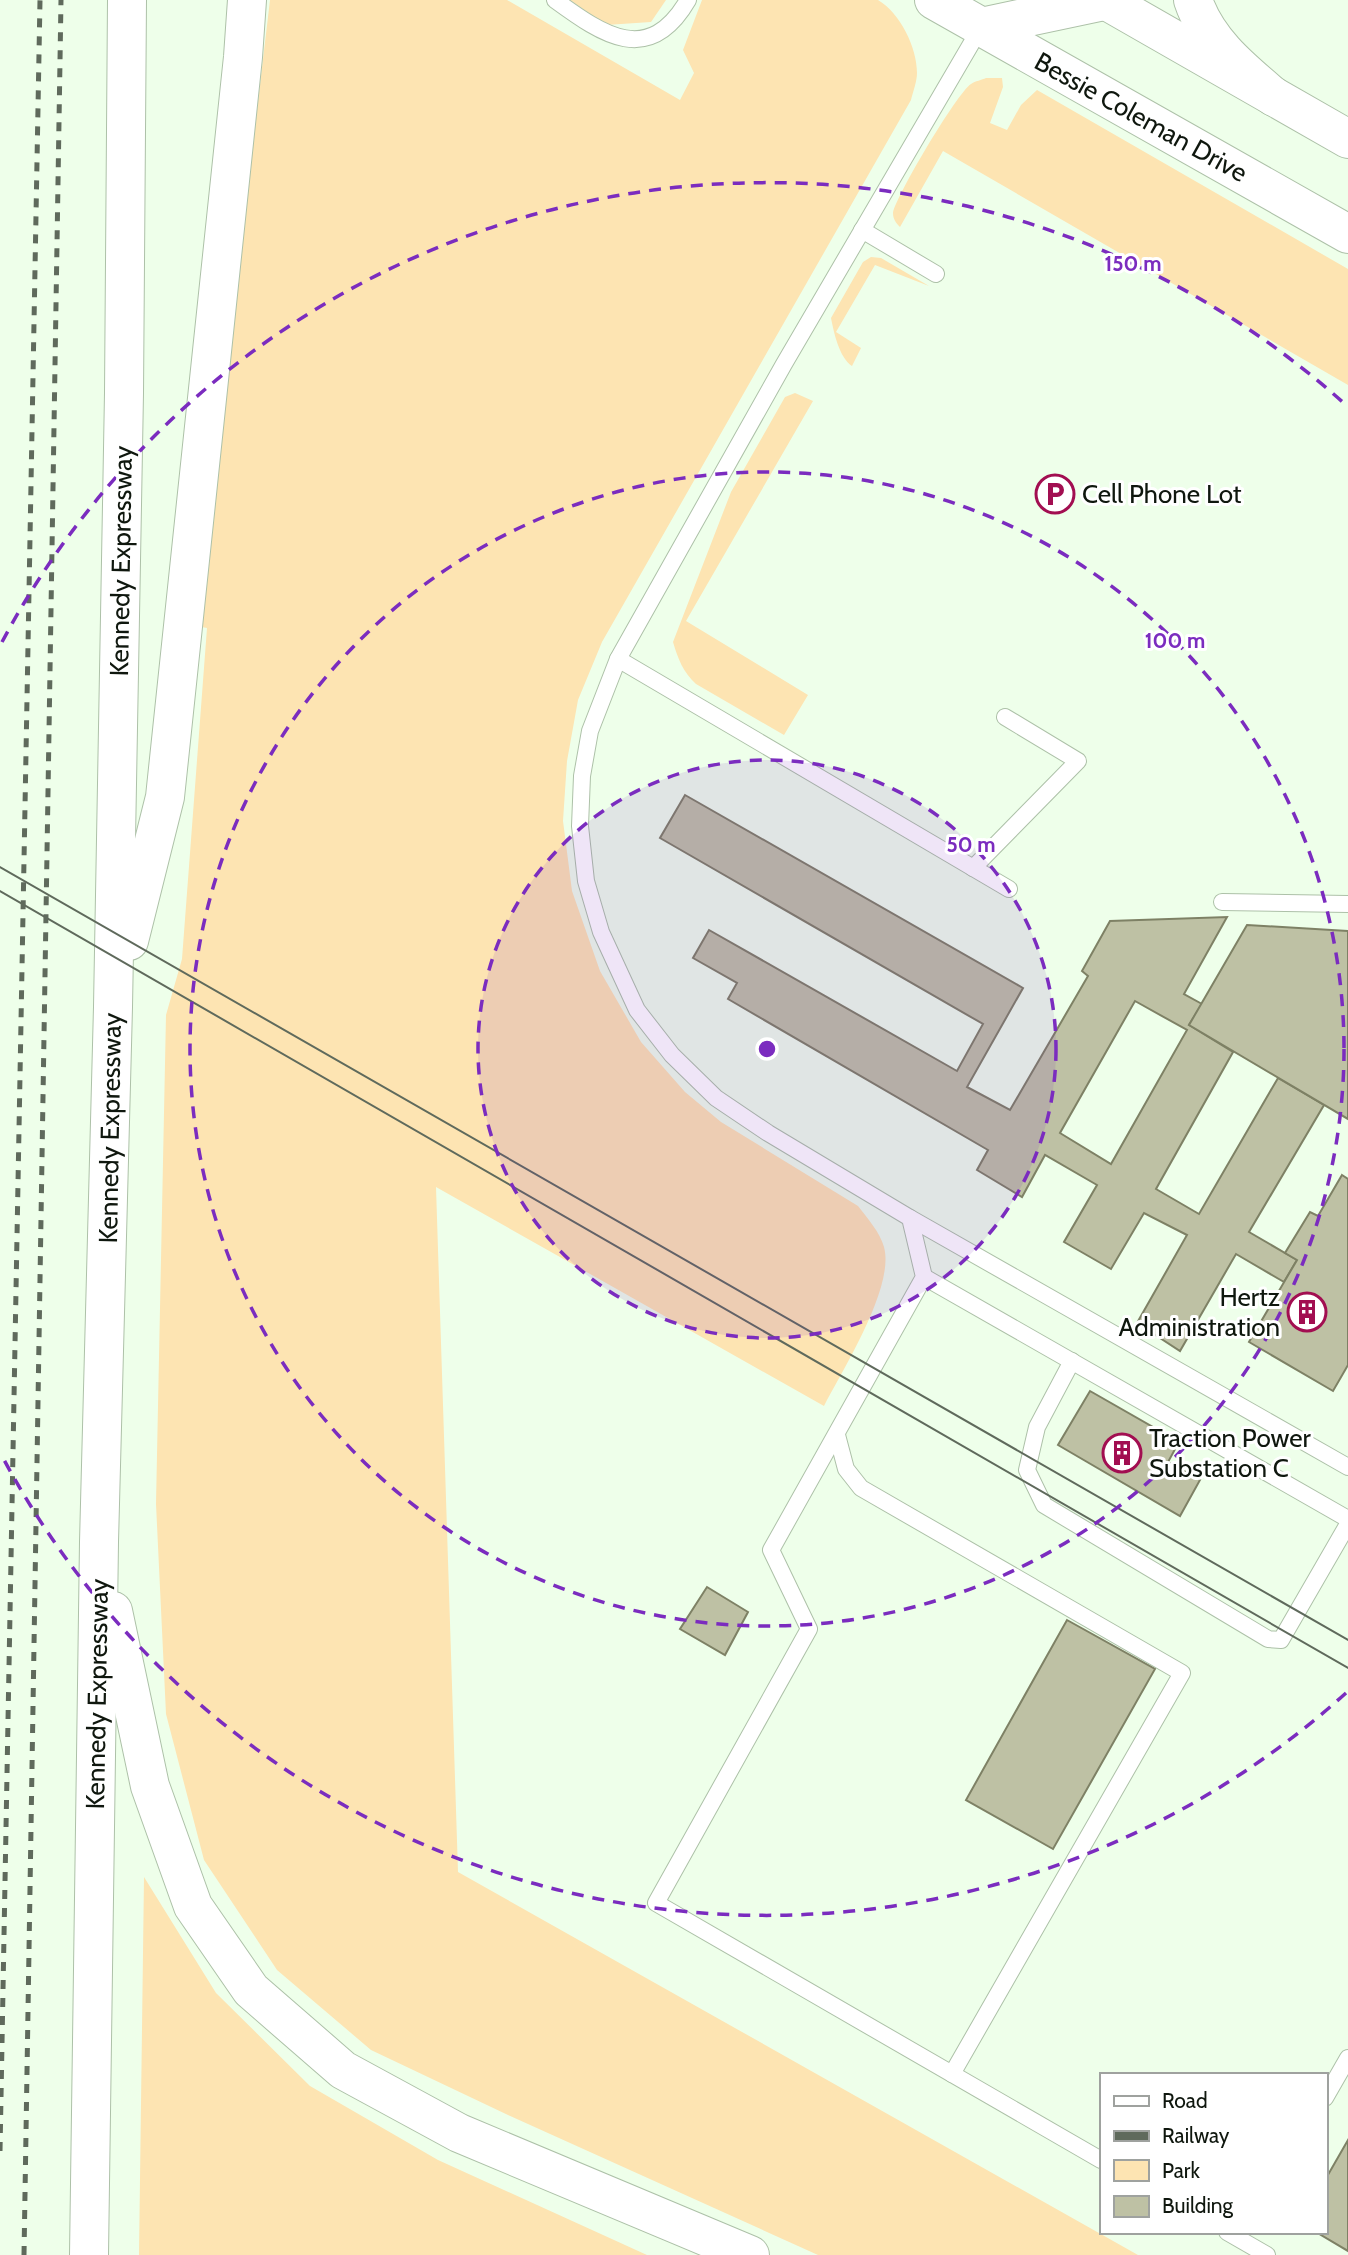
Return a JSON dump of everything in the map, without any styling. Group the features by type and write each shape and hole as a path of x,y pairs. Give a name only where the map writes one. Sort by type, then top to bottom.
{"main road":[{"name":"Kennedy Expressway","path":"89,2255 99,1542 113,1007 124,393 127,0"},
{"path":"113,1007 165,797 247,0"},
{"name":"Bessie Coleman Drive","path":"934,0 989,13 1348,234"},
{"path":"1193,0 1199,17 1231,60 1274,97"},
{"path":"989,13 1108,1 1348,139"},
{"path":"99,1542 150,1786 193,1906 251,1990 343,2070 460,2133 750,2255"}],"lane":[{"path":"555,0 587,23 614,36 638,39 661,33 678,17 688,0"},
{"path":"989,13 618,659 590,731 582,776 580,826 586,881 601,932 637,1010 672,1055 716,1098 768,1133 910,1218 1348,1467"},
{"path":"862,230 936,274"},
{"path":"618,659 1009,889"},
{"path":"973,868 1078,761 1005,717"},
{"path":"1222,902 1348,904"},
{"path":"910,1218 924,1277 771,1550 809,1629 656,1903 1100,2159"},
{"path":"924,1277 1072,1361 1348,1521 1281,1640 1268,1639 1044,1506 1027,1470 1037,1427 1072,1361"},
{"path":"837,1435 846,1469 861,1488 1182,1673 952,2074"},
{"path":"1327,2095 1348,2058"},
{"path":"1246,2237 1267,2255"}],"green space":[{"path":"270,0 507,0 680,100 694,73 683,50 702,0 878,0 893,13 906,32 914,52 917,73 911,100 602,642 578,700 567,761 563,821 572,891 600,971 641,1042 685,1092 721,1122 858,1206 884,1247 882,1284 865,1328 824,1406 436,1187 458,1872 1138,2255 818,2255 371,2050 277,1970 204,1860 166,1714 156,1504 166,1015 182,959 207,628 196,626"},
{"path":"570,0 666,0 651,22 606,25"},
{"path":"986,78 1002,78 1003,87 990,123 1007,130 1021,105 1037,90 1348,269 1348,385 943,151 900,227 893,213 915,167 964,91 973,83"},
{"path":"871,257 881,258 929,286 875,265 836,332 861,348 852,366 840,351 831,318 863,262"},
{"path":"795,393 813,401 686,621 808,695 784,735 696,684 682,665 673,642 731,492 785,397"},
{"path":"144,1877 216,1993 310,2086 438,2160 647,2255 139,2255"}],"building":[{"path":"685,795 1023,988 967,1087 1010,1110 1088,976 1082,971 1110,921 1227,917 1184,994 1202,1004 1189,1025 1233,1052 1156,1189 1199,1214 1278,1078 1324,1105 1249,1232 1297,1260 1284,1282 1236,1254 1180,1351 1137,1323 1187,1235 1144,1213 1111,1269 1064,1242 1097,1185 1045,1155 1022,1197 977,1170 988,1150 728,999 737,983 693,958 709,930 957,1071 983,1024 660,838","holes":["1135,1001 1187,1030 1111,1164 1060,1133"]},
{"path":"1247,925 1348,931 1348,1119 1189,1025"},
{"name":"Hertz Administration","path":"1342,1175 1348,1179 1348,1365 1333,1391 1249,1342 1297,1260 1285,1253 1310,1212 1318,1216"},
{"name":"Traction Power Substation C","path":"1090,1391 1179,1442 1168,1462 1200,1480 1180,1516 1058,1445"},
{"path":"707,1587 748,1612 725,1655 680,1629"},
{"path":"1067,1620 1155,1669 1053,1849 966,1800"},
{"path":"1348,2140 1348,2251 1319,2234 1327,2234 1327,2177"}],"tram line":[{"path":"0,867 1348,1640"},
{"path":"0,891 1348,1668"}],"railway":[{"path":"0,2151 40,0"},
{"path":"24,2255 61,0"}],"place":[{"name":"Cell Phone Lot","path":"1055,494"},
{"name":"Hertz Administration","path":"1307,1312"},
{"name":"Traction Power Substation C","path":"1122,1453"}]}
